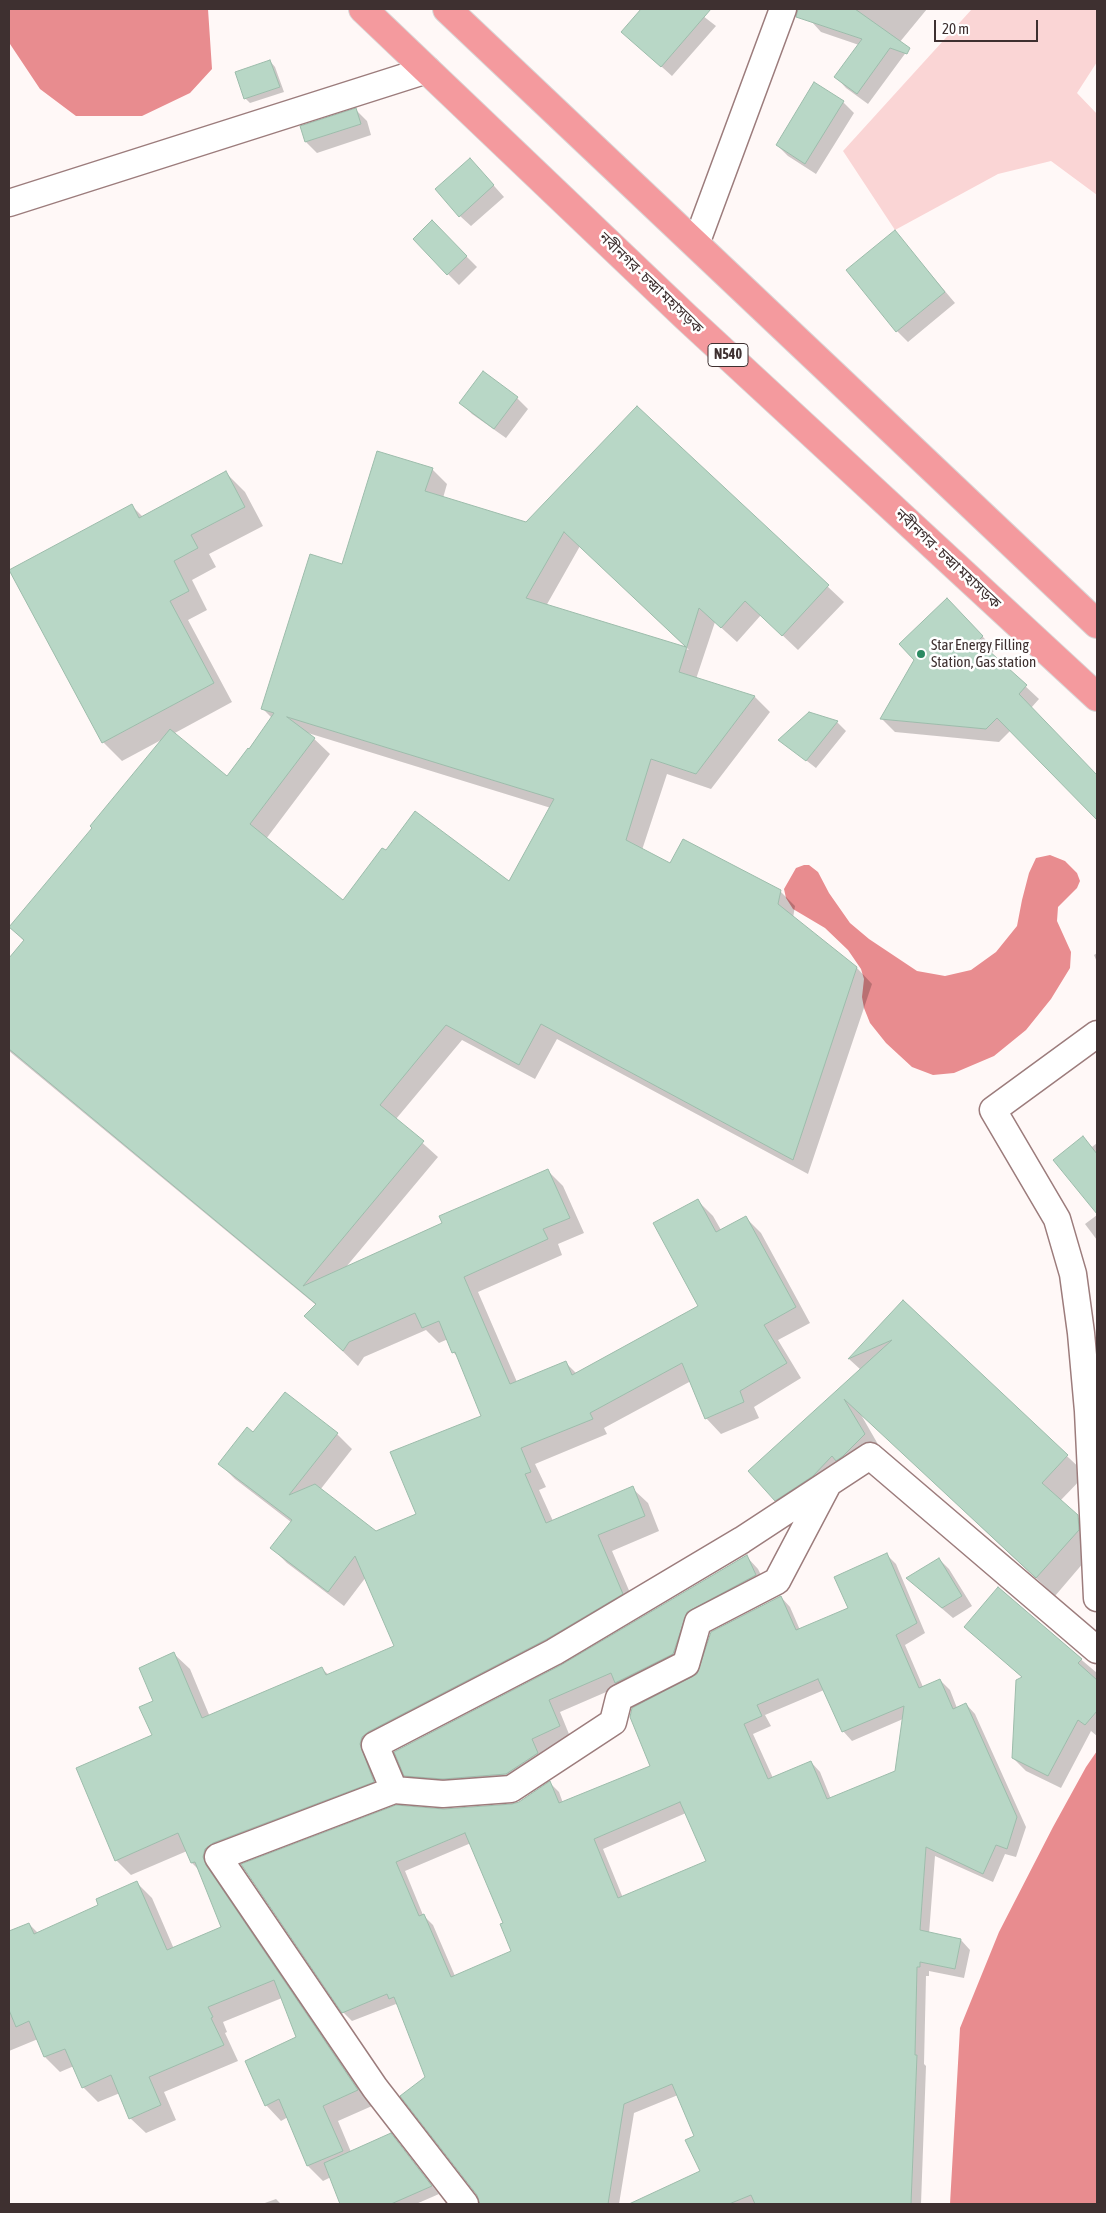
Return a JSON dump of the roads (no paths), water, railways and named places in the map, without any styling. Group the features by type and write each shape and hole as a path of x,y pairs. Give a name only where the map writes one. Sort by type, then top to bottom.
{"highway":[{"name":"নবীনগর - চন্দ্রা মহাসড়ক","path":"363,9 686,317 1097,697"},
{"path":"447,9 1097,623"}],"street":[{"path":"696,244 783,9"},
{"path":"9,203 427,70"},
{"path":"1097,1034 993,1110 1057,1219 1073,1274 1081,1333 1088,1411 1097,1598"},
{"path":"394,1790 376,1745 554,1652 742,1540 870,1456 1097,1650"},
{"path":"464,2204 375,2088 218,1858 394,1790 443,1794 511,1789 613,1722 619,1698 686,1664 698,1622 777,1581 828,1484"}],"place":[{"name":"Star Energy Filling Station, Gas station","path":"921,654"}]}
